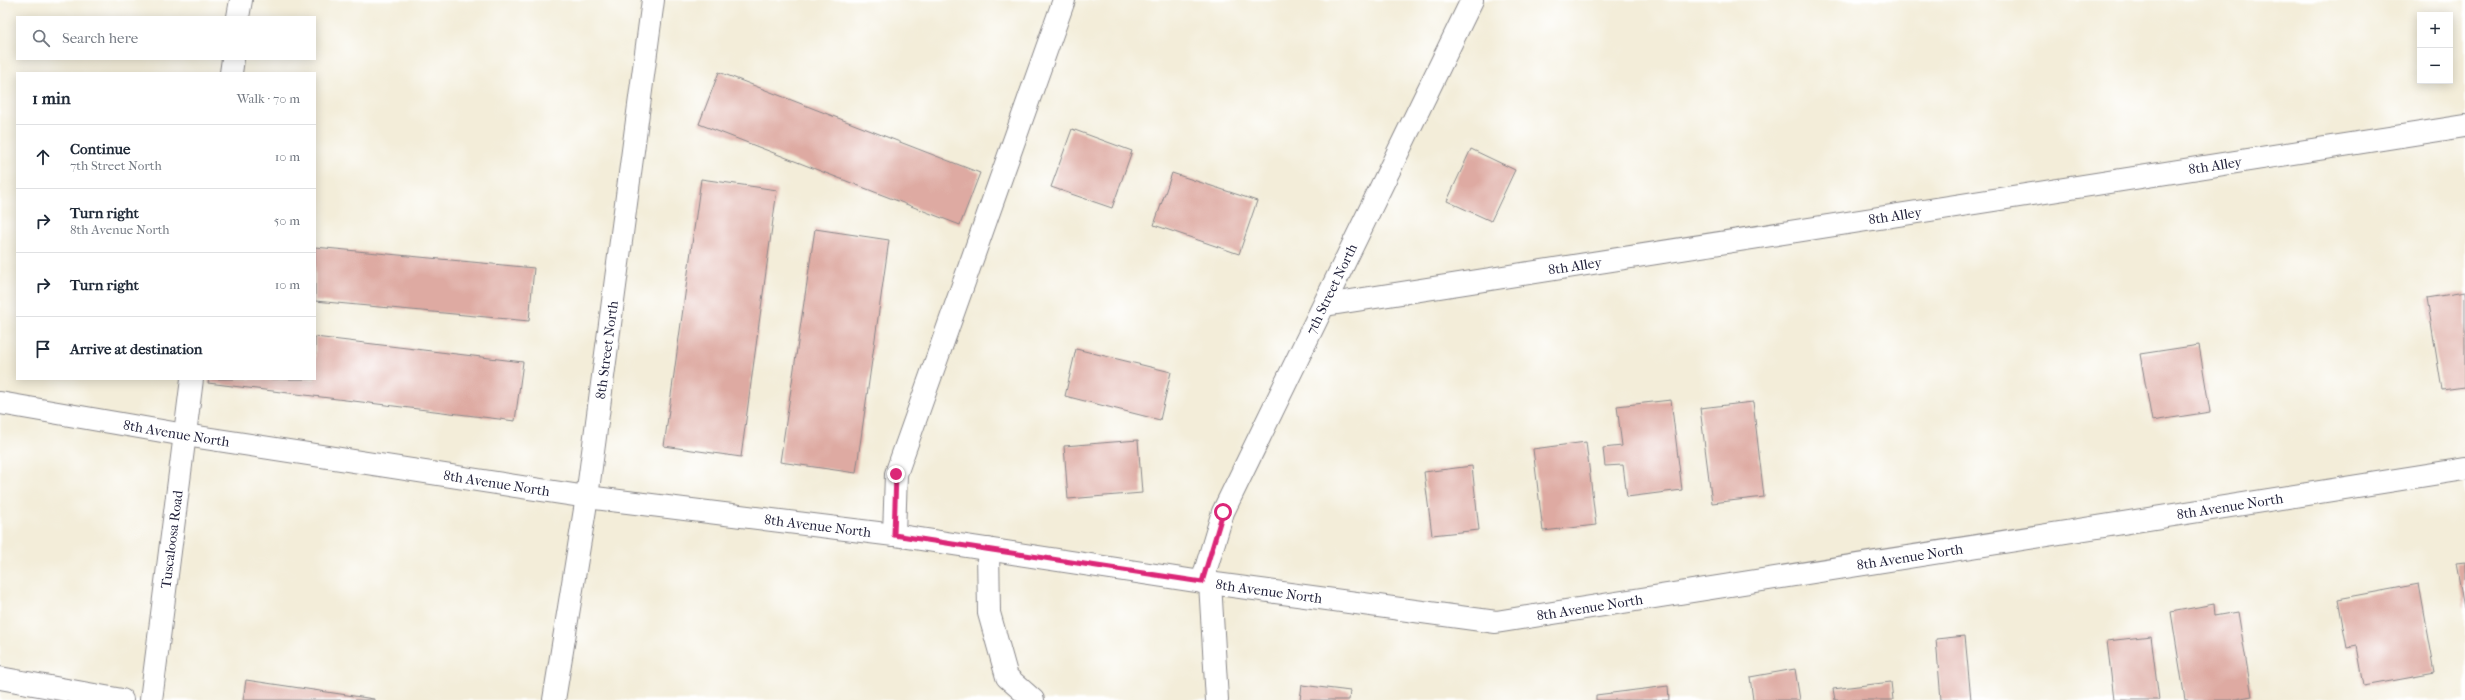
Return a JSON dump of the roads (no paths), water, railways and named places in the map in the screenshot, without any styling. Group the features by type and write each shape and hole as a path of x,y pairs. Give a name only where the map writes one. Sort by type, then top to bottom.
{"street":[{"path":"238,16 241,0"},
{"name":"8th Street North","path":"554,700 587,498 653,0"},
{"path":"894,535 896,474 1064,0"},
{"name":"7th Street North","path":"1206,583 1223,512 1472,0"},
{"path":"231,72 233,60"},
{"name":"8th Alley","path":"1325,305 2465,126"},
{"name":"Tuscaloosa Road","path":"151,700 192,380"},
{"name":"8th Avenue North","path":"0,403 185,435 587,498 894,535 1206,583 1496,622 2465,469"},
{"path":"988,549 989,613 1007,677 1033,700"},
{"path":"1206,583 1217,700"},
{"path":"0,678 122,700"}]}
